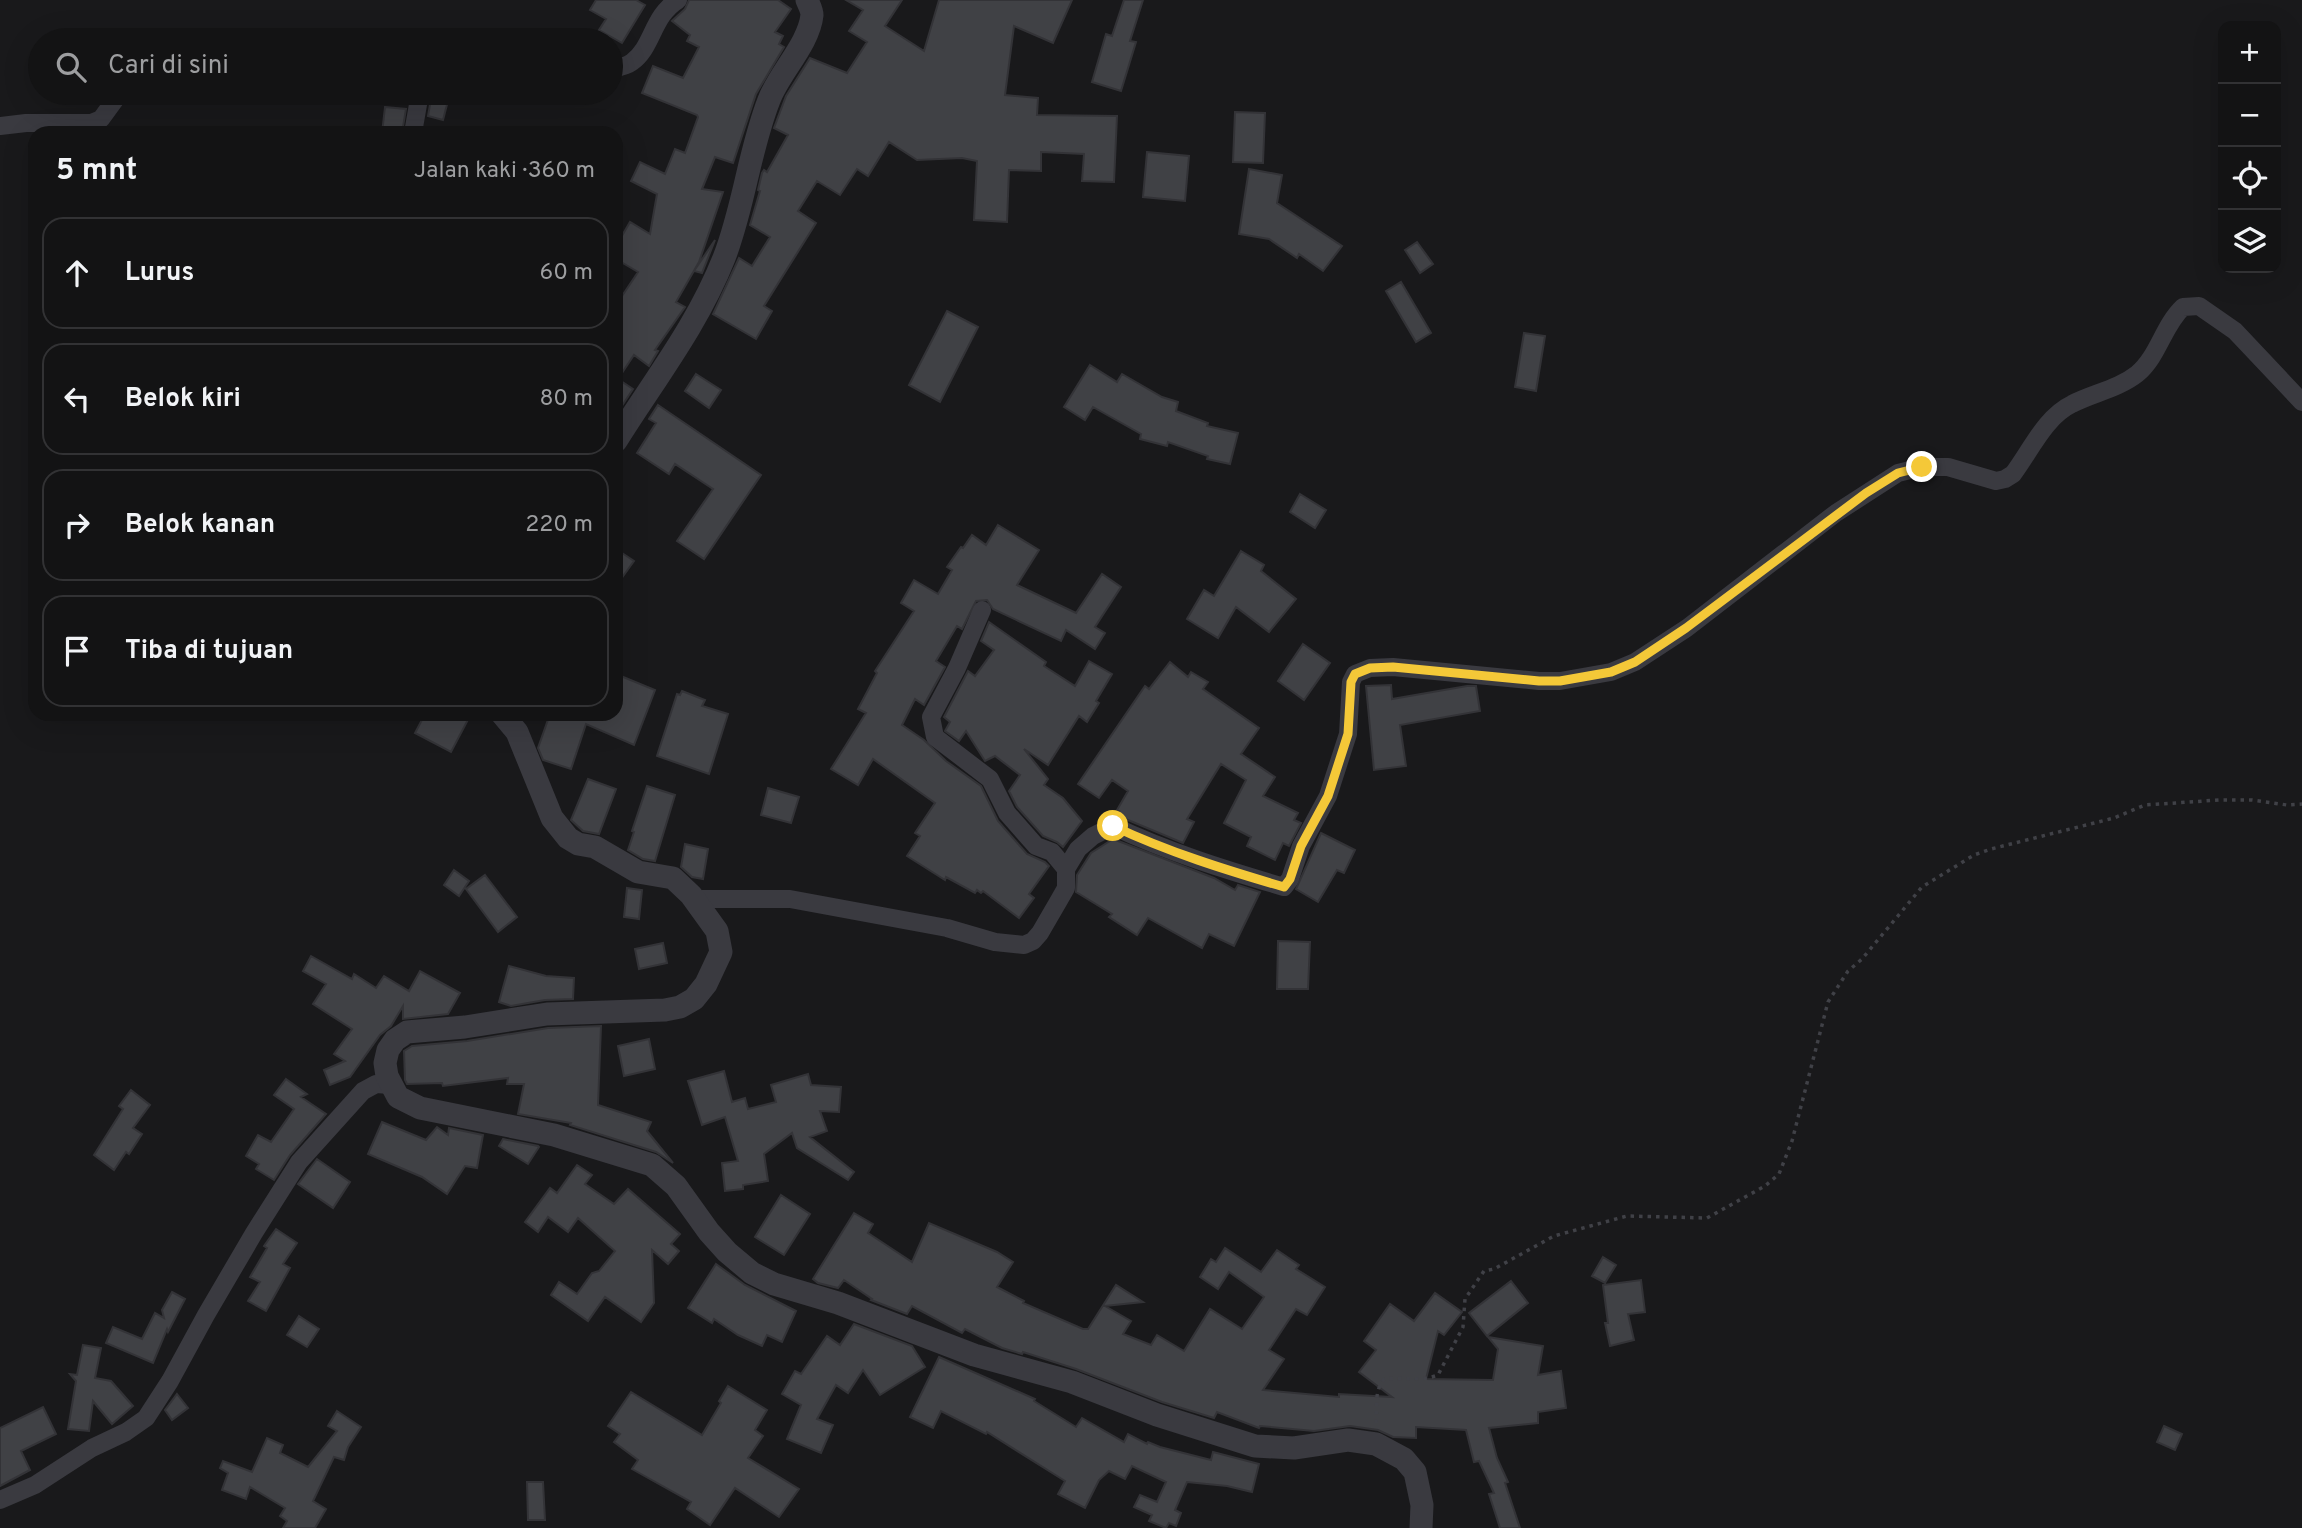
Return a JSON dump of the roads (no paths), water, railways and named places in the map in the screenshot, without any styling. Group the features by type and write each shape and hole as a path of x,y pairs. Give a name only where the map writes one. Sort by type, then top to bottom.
{"street":[{"path":"623,66 632,63 644,51 651,33 667,7 678,0"},
{"path":"623,430 696,320 723,261 769,98 806,34 813,13 807,0"},
{"path":"0,126 26,123 91,123 101,119 111,105"},
{"path":"414,126 418,105"},
{"path":"695,900 790,899 947,928 995,942 1024,945 1033,941 1040,933 1066,888 1066,869 1078,849 1093,836 1113,826 1215,866 1284,887 1290,879 1301,846 1328,796 1348,734 1351,682 1355,674 1370,668 1393,667 1519,681 1560,681 1611,672 1635,662 1686,628 1836,513 1898,473 1922,467 1948,467 1996,481 2005,480 2013,474 2055,415 2071,404 2124,383 2138,373 2148,361 2164,331 2183,307 2199,306 2235,331 2302,402"},
{"path":"982,610 957,668 931,717 934,737 990,779 1007,813 1036,846 1052,852 1066,869"},
{"path":"507,721 516,732 552,818 568,838 578,844 595,847 638,872 673,878 695,900 718,930 722,952 706,984 694,999 680,1007 665,1010 547,1014 465,1027 407,1031 395,1040 388,1050 385,1063 390,1085 398,1097 420,1108 554,1135 652,1165 676,1186 709,1233 752,1273 774,1284 838,1303 974,1355 1072,1382 1157,1415 1255,1446 1294,1448 1348,1440 1376,1444 1404,1458 1415,1472 1422,1505 1421,1528"},
{"path":"0,1500 35,1485 92,1448 126,1432 146,1418 299,1162 363,1091 376,1084 390,1085"}]}
